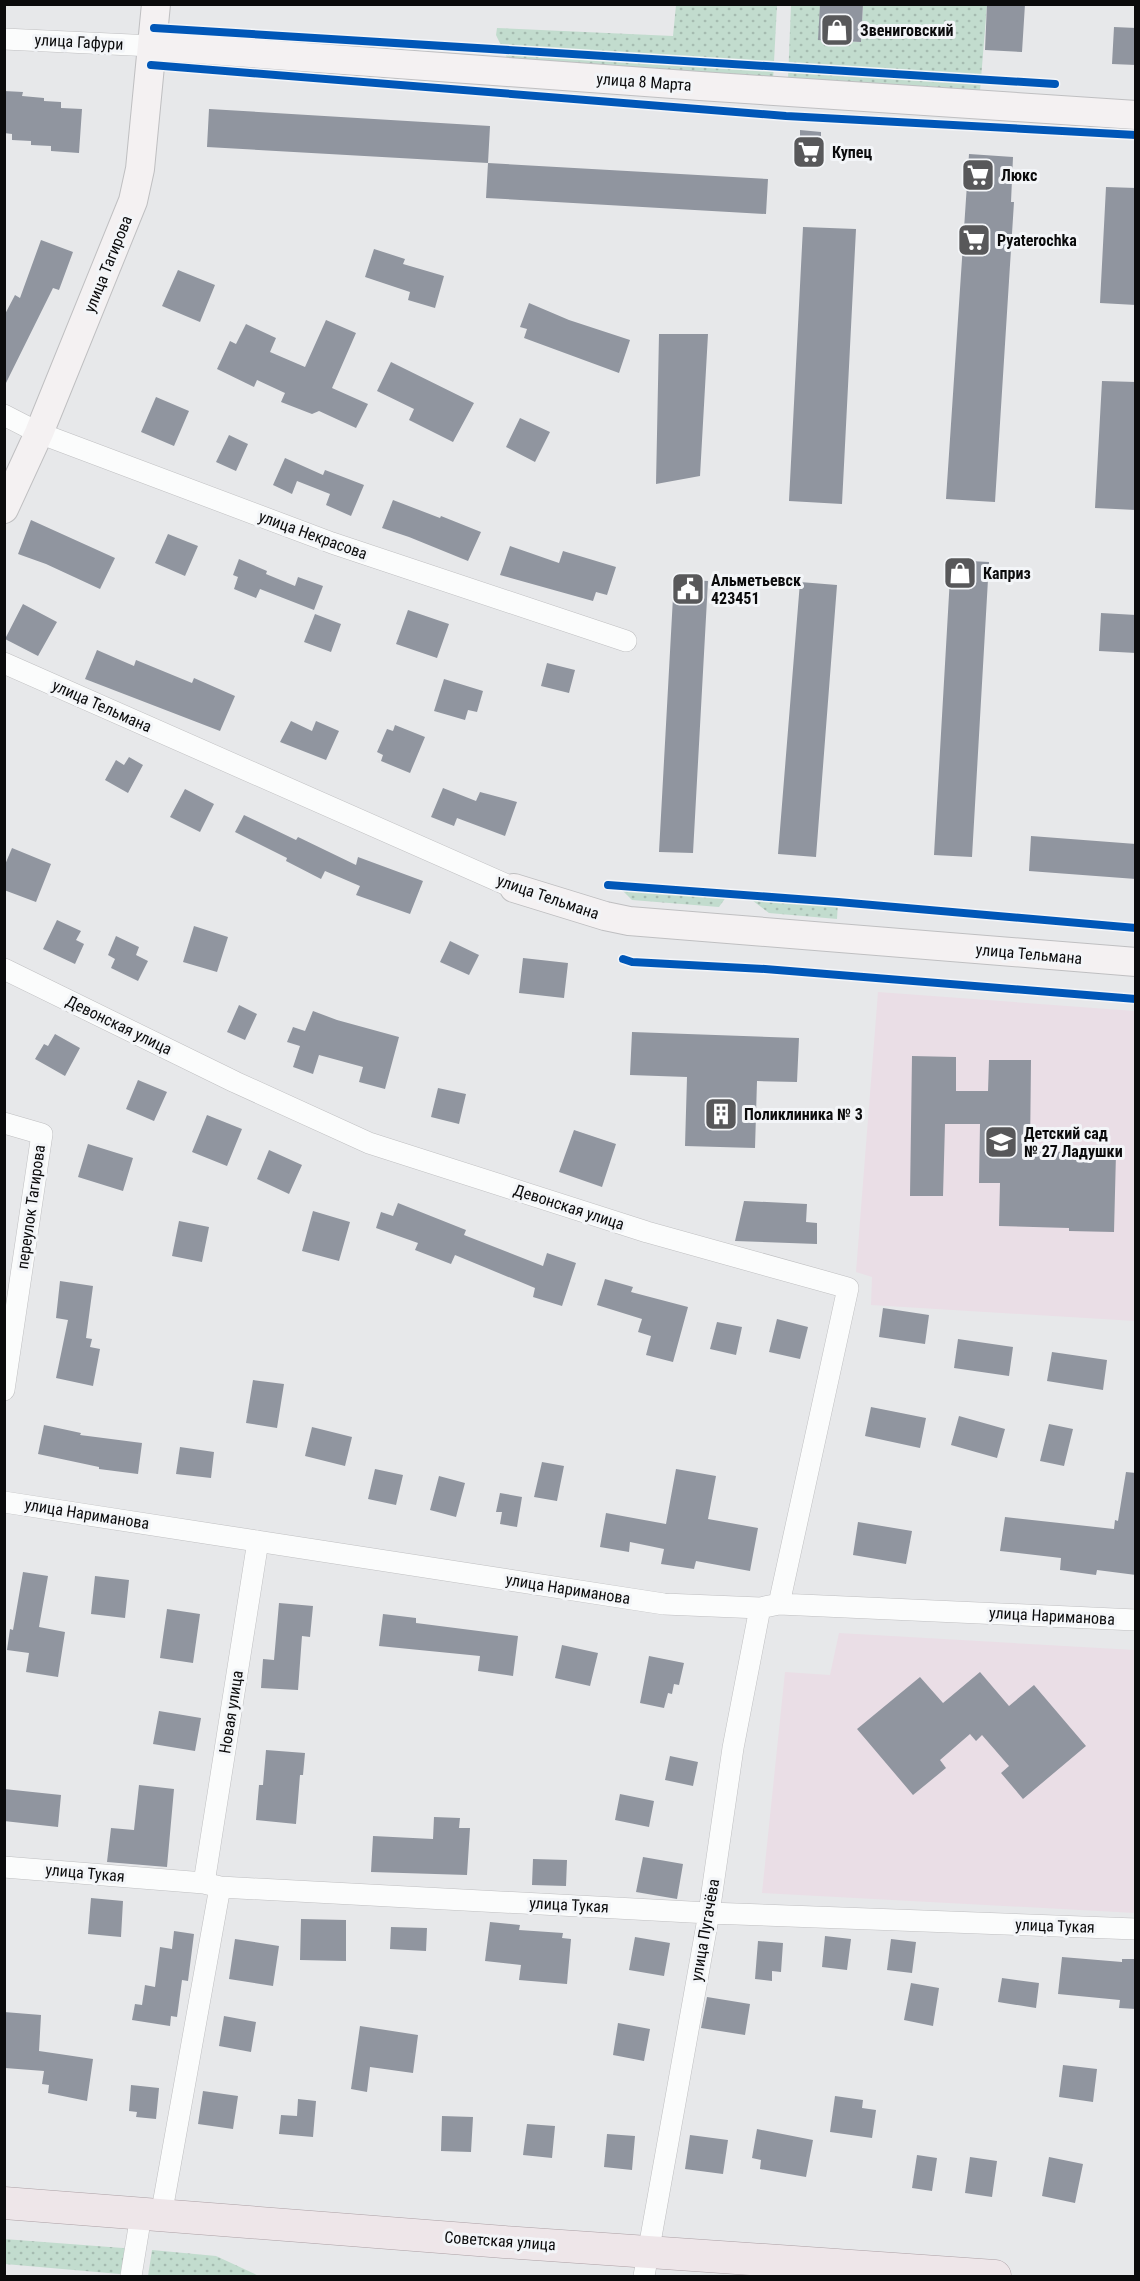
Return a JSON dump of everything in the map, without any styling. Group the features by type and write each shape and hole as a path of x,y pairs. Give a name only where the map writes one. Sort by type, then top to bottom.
{"main road":[{"name":"Советская улица","path":"4,2203 646,2264 995,2277"}],"street":[{"name":"улица Тагирова","path":"4,509 39,433 133,201 140,169 156,4"},
{"name":"улица Гафури","path":"4,39 153,46"},
{"name":"улица 8 Марта","path":"153,46 1136,115"},
{"name":"улица Некрасова","path":"4,415 39,433 332,543 626,641"},
{"name":"улица Тельмана","path":"4,663 514,888 605,916 629,921 1136,962"},
{"name":"Девонская улица","path":"4,969 235,1082 369,1143 647,1232 848,1288 770,1606"},
{"name":"переулок Тагирова","path":"4,1123 42,1134 4,1390"},
{"name":"улица Нариманова","path":"4,1502 664,1605 770,1606 1136,1620"},
{"name":"Новая улица","path":"131,2277 151,2216 212,1885 258,1541"},
{"name":"улица Пугачёва","path":"646,2264 709,1913 733,1748 770,1606"},
{"name":"улица Тукая","path":"4,1867 212,1885 709,1913 1136,1929"}],"shaded area":[{"name":"Детский сад № 27 Ладушки","path":"878,992 1135,1011 1135,1321 871,1305 872,1277 856,1272"},
{"path":"839,1633 1135,1650 1135,1913 762,1893 785,1672 830,1675"}],"green space":[{"path":"676,5 777,5 773,81 509,62 496,35 497,28 673,36"},
{"path":"791,5 820,5 819,40 861,42 863,5 987,5 980,91 788,80"},
{"path":"618,886 729,893 719,907 632,900"},
{"path":"744,894 838,902 837,919 769,913"},
{"path":"4,2239 136,2249 131,2275 5,2264"},
{"path":"152,2250 216,2256 259,2276 148,2276"}],"building":[{"path":"820,4 863,4 861,42 818,40"},
{"path":"987,4 1025,4 1022,52 985,50"},
{"path":"1114,27 1136,28 1136,65 1112,64"},
{"path":"4,91 23,92 22,96 61,102 61,108 82,109 79,153 51,151 51,146 31,145 31,141 12,140 12,134 4,133"},
{"path":"209,109 490,126 488,163 207,147"},
{"path":"800,130 821,132 821,167 800,166"},
{"path":"969,154 1013,157 1011,202 1014,202 995,502 946,499"},
{"path":"488,163 768,179 766,214 486,198"},
{"path":"1106,187 1136,188 1136,305 1100,303"},
{"path":"803,227 856,229 842,504 789,501"},
{"path":"41,240 73,252 59,290 53,288 4,387 4,316 15,295 20,298"},
{"path":"374,249 405,259 403,264 444,276 435,308 408,300 410,292 365,277"},
{"path":"178,270 215,285 200,322 162,306"},
{"path":"529,303 569,320 630,340 619,373 524,338 527,329 520,327"},
{"path":"326,320 356,333 332,388 368,404 356,428 319,411 312,414 281,402 285,393 257,380 254,387 217,369 230,341 236,344 246,324 276,338 270,352 305,367"},
{"path":"659,334 708,334 700,476 656,484"},
{"path":"391,362 474,403 453,442 409,420 414,409 377,391"},
{"path":"1102,381 1136,382 1136,510 1095,508"},
{"path":"156,397 189,411 174,446 141,432"},
{"path":"520,418 550,432 535,462 506,447"},
{"path":"229,435 248,444 236,471 216,462"},
{"path":"285,458 323,475 325,470 364,485 351,516 326,505 330,494 297,481 292,494 273,485"},
{"path":"393,500 481,532 468,561 382,528"},
{"path":"31,520 115,558 100,589 18,554"},
{"path":"168,534 198,546 185,576 155,563"},
{"path":"510,546 559,563 563,551 616,567 607,595 596,592 593,601 500,575"},
{"path":"239,559 295,586 298,577 323,586 314,610 260,589 256,598 234,589 238,577 233,575"},
{"path":"951,560 989,562 972,857 934,855"},
{"path":"674,579 708,581 693,853 659,852"},
{"path":"800,582 837,585 816,857 778,854"},
{"path":"23,604 57,622 38,656 5,639"},
{"path":"408,610 449,624 437,658 396,644"},
{"path":"1101,613 1136,615 1136,653 1099,651"},
{"path":"315,614 341,624 331,652 304,642"},
{"path":"97,650 134,666 136,660 192,683 194,678 235,696 220,731 85,679"},
{"path":"547,663 575,670 569,693 541,686"},
{"path":"444,679 483,691 477,712 468,710 465,720 434,711"},
{"path":"291,721 312,731 316,721 339,731 326,760 280,742"},
{"path":"395,725 425,737 410,773 381,761 383,755 377,752 387,729 393,731"},
{"path":"129,757 143,765 128,793 105,780 116,760 124,765"},
{"path":"443,788 476,801 480,792 517,802 505,836 457,818 454,826 431,817"},
{"path":"185,789 214,804 200,832 170,817"},
{"path":"244,815 296,840 298,837 356,865 358,857 423,881 410,914 356,895 360,886 325,871 321,879 286,861 287,858 235,832"},
{"path":"1031,836 1136,844 1136,879 1029,871"},
{"path":"12,848 51,864 36,902 4,890 4,867"},
{"path":"57,920 81,931 76,940 84,944 75,964 43,949"},
{"path":"194,926 228,937 217,972 183,962"},
{"path":"116,936 139,947 136,955 148,961 138,981 111,968 115,959 108,955"},
{"path":"450,941 479,955 469,975 440,962"},
{"path":"523,958 568,963 564,998 519,993"},
{"path":"239,1005 257,1014 245,1040 227,1032"},
{"path":"313,1011 399,1037 385,1089 359,1082 363,1067 319,1055 313,1074 293,1067 300,1046 287,1042 293,1027 305,1031"},
{"name":"Поликлиника № 3","path":"632,1032 799,1038 797,1082 757,1081 755,1148 685,1146 687,1077 630,1075"},
{"path":"55,1034 80,1048 65,1076 35,1059 44,1044 48,1046"},
{"path":"912,1056 956,1057 956,1091 988,1091 989,1060 1031,1060 1030,1151 1116,1153 1114,1232 999,1226 1000,1183 979,1183 980,1124 945,1124 943,1196 910,1196"},
{"path":"138,1080 167,1092 154,1121 126,1109"},
{"path":"438,1088 466,1094 459,1124 431,1117"},
{"path":"207,1115 242,1129 227,1166 192,1152"},
{"path":"574,1130 616,1144 602,1187 559,1172"},
{"path":"88,1144 133,1158 123,1191 78,1177"},
{"path":"269,1150 302,1165 289,1194 257,1179"},
{"path":"744,1201 807,1204 806,1222 817,1223 817,1244 735,1241"},
{"path":"398,1203 466,1230 464,1235 543,1266 547,1253 576,1263 562,1306 533,1297 535,1288 455,1255 451,1264 415,1250 418,1243 376,1228 381,1212 393,1216"},
{"path":"313,1211 350,1222 339,1261 302,1251"},
{"path":"179,1221 209,1227 202,1262 172,1256"},
{"path":"605,1279 633,1287 631,1292 688,1307 673,1362 646,1355 651,1336 638,1332 642,1319 597,1305"},
{"path":"60,1281 93,1286 86,1338 92,1339 90,1347 100,1349 93,1386 56,1378 68,1320 56,1318"},
{"path":"883,1308 929,1315 925,1344 879,1337"},
{"path":"777,1319 808,1327 800,1359 769,1352"},
{"path":"717,1322 742,1327 736,1355 710,1349"},
{"path":"958,1339 1013,1347 1009,1376 954,1368"},
{"path":"1052,1352 1107,1360 1103,1390 1047,1381"},
{"path":"253,1380 284,1384 277,1428 246,1423"},
{"path":"871,1407 926,1418 920,1448 865,1436"},
{"path":"959,1416 1005,1429 997,1458 951,1445"},
{"path":"1049,1424 1073,1429 1064,1466 1040,1461"},
{"path":"44,1425 81,1433 80,1435 142,1443 138,1474 99,1469 99,1467 38,1454"},
{"path":"312,1427 352,1437 345,1466 305,1456"},
{"path":"180,1447 214,1452 211,1478 176,1474"},
{"path":"542,1462 564,1466 557,1501 534,1497"},
{"path":"375,1469 403,1475 396,1505 368,1499"},
{"path":"676,1469 716,1476 708,1519 758,1528 750,1571 696,1561 694,1569 661,1564 664,1549 630,1542 629,1552 600,1547 606,1513 666,1524"},
{"path":"1126,1472 1136,1473 1136,1575 1097,1570 1096,1575 1060,1570 1061,1558 1000,1551 1005,1517 1114,1529 1115,1520 1118,1521"},
{"path":"439,1476 465,1483 456,1517 430,1510"},
{"path":"500,1493 522,1497 517,1527 500,1524 502,1512 496,1512"},
{"path":"858,1522 912,1531 906,1564 853,1555"},
{"path":"23,1572 48,1576 39,1627 65,1632 58,1677 26,1672 29,1653 7,1650 10,1629 13,1630"},
{"path":"95,1576 129,1580 125,1618 91,1614"},
{"path":"279,1603 313,1606 310,1637 302,1636 298,1690 261,1688 263,1659 274,1660"},
{"path":"167,1609 200,1614 193,1663 160,1658"},
{"path":"383,1614 416,1618 416,1623 518,1636 513,1676 478,1671 480,1656 379,1646"},
{"path":"562,1645 598,1653 590,1686 555,1678"},
{"path":"649,1656 684,1663 679,1685 674,1684 672,1694 668,1693 664,1708 640,1703"},
{"path":"980,1672 1009,1706 1034,1685 1086,1746 1023,1799 1001,1773 1009,1766 982,1735 976,1741 970,1734 940,1760 946,1768 913,1795 857,1729 920,1677 943,1703"},
{"path":"159,1711 201,1718 195,1751 153,1744"},
{"path":"266,1750 305,1753 303,1775 300,1775 296,1824 256,1820 259,1785 263,1785"},
{"path":"670,1756 698,1762 693,1786 665,1780"},
{"path":"139,1785 174,1789 167,1867 107,1862 111,1828 134,1830"},
{"path":"4,1789 61,1795 58,1827 4,1821"},
{"path":"620,1794 654,1801 649,1827 615,1820"},
{"path":"434,1817 460,1818 459,1828 470,1828 467,1875 371,1872 373,1836 433,1839"},
{"path":"643,1857 683,1864 677,1899 636,1892"},
{"path":"533,1859 567,1860 566,1886 532,1885"},
{"path":"91,1898 123,1901 121,1937 88,1934"},
{"path":"301,1919 346,1920 346,1961 300,1960"},
{"path":"490,1922 520,1925 519,1930 563,1933 562,1938 571,1939 567,1984 519,1980 521,1965 485,1961"},
{"path":"391,1927 427,1928 426,1951 390,1949"},
{"path":"174,1931 194,1934 188,1981 182,1980 177,2017 171,2016 170,2026 132,2020 135,2004 142,2005 145,1985 155,1987 160,1947 172,1949"},
{"path":"825,1936 851,1939 847,1970 822,1967"},
{"path":"635,1937 670,1943 664,1976 629,1970"},
{"path":"235,1939 279,1946 273,1986 229,1979"},
{"path":"891,1939 916,1942 912,1973 887,1970"},
{"path":"758,1941 783,1943 781,1972 772,1971 772,1981 755,1979"},
{"path":"1062,1957 1122,1962 1122,1959 1136,1959 1136,2009 1119,2008 1120,2000 1058,1994"},
{"path":"1002,1978 1039,1983 1036,2008 998,2002"},
{"path":"911,1983 939,1988 933,2026 904,2020"},
{"path":"707,1997 750,2004 745,2035 701,2028"},
{"path":"4,2012 41,2015 39,2051 93,2059 87,2101 48,2093 49,2085 42,2084 44,2071 5,2068"},
{"path":"224,2016 256,2022 251,2052 219,2046"},
{"path":"618,2023 650,2029 644,2061 613,2055"},
{"path":"360,2026 418,2035 413,2073 370,2067 367,2092 351,2089"},
{"path":"1063,2065 1097,2069 1093,2102 1059,2097"},
{"path":"131,2085 159,2088 156,2119 136,2117 137,2112 129,2111"},
{"path":"203,2091 238,2096 233,2129 198,2124"},
{"path":"835,2096 863,2100 862,2108 876,2110 872,2138 830,2132"},
{"path":"298,2099 316,2101 313,2137 279,2134 281,2115 297,2116"},
{"path":"442,2116 473,2117 471,2152 441,2151"},
{"path":"527,2124 555,2126 552,2158 523,2155"},
{"path":"757,2129 813,2140 806,2177 760,2169 761,2160 752,2158"},
{"path":"607,2134 635,2136 632,2170 604,2167"},
{"path":"690,2135 728,2140 723,2174 685,2169"},
{"path":"917,2155 937,2158 932,2191 912,2188"},
{"path":"970,2157 997,2161 992,2197 965,2193"},
{"path":"1049,2157 1083,2164 1075,2203 1042,2196"}],"cycle path":[{"path":"154,28 1055,84"},
{"path":"151,65 786,116 1136,135"},
{"path":"608,885 1136,928"},
{"path":"623,959 632,962 765,969 1136,999"}],"place":[{"name":"Звениговский","path":"837,30"},
{"name":"Купец","path":"809,152"},
{"name":"Люкс","path":"978,175"},
{"name":"Pyaterochka","path":"974,240"},
{"name":"Каприз","path":"960,573"},
{"name":"Альметьевск 423451","path":"688,589"},
{"name":"Поликлиника № 3","path":"721,1114"},
{"name":"Детский сад № 27 Ладушки","path":"1001,1142"}]}
